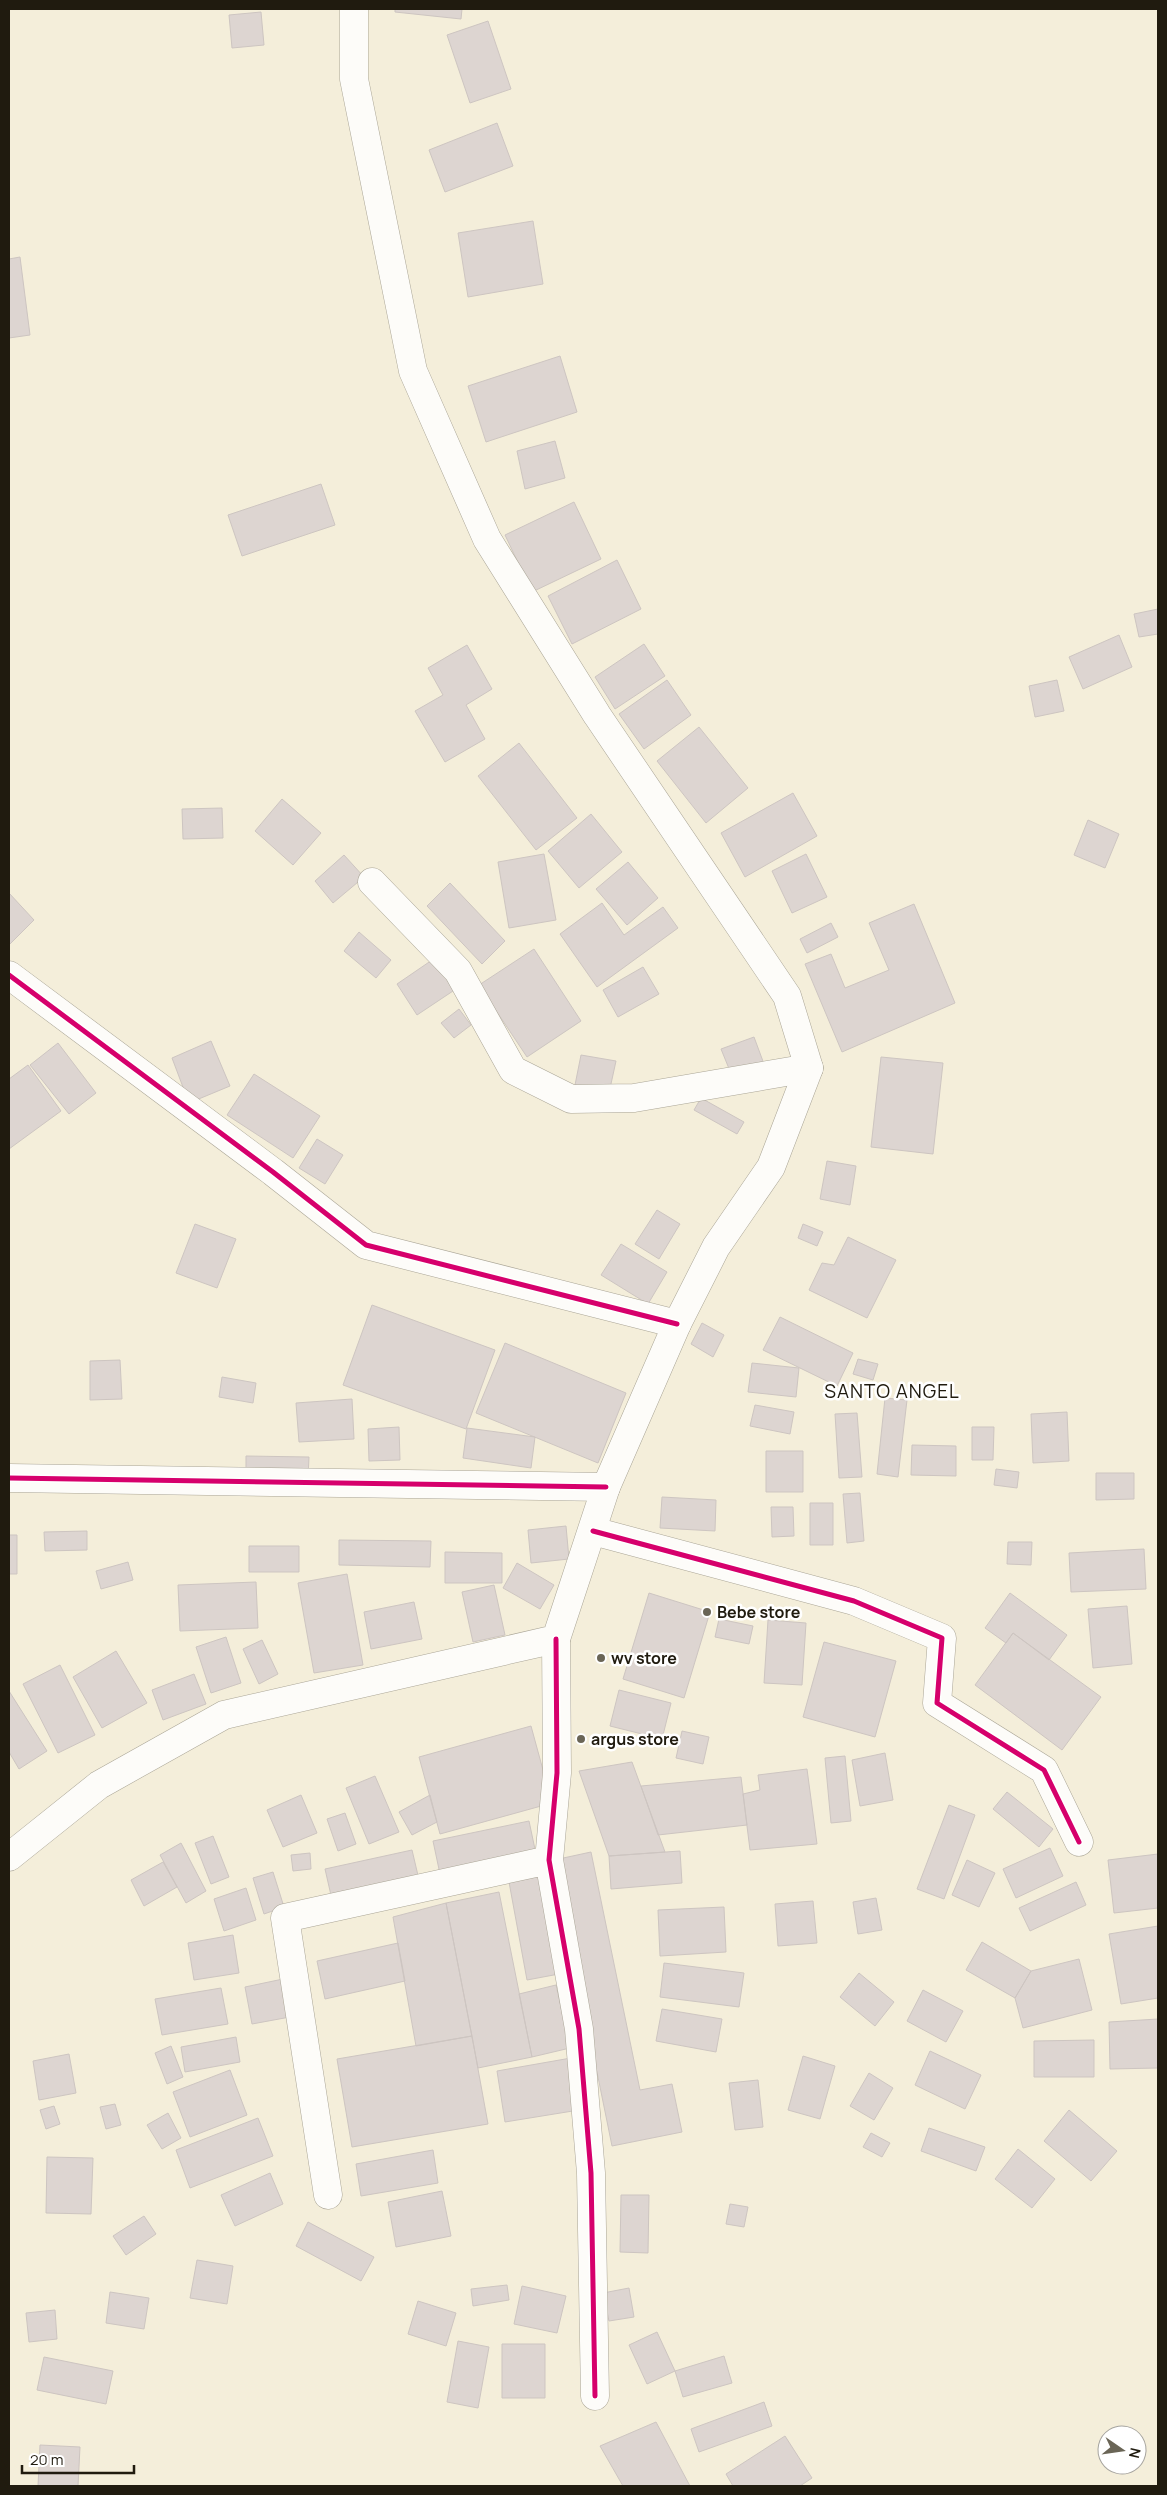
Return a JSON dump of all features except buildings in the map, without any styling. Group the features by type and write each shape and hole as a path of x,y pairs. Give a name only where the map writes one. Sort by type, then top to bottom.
{"street":[{"path":"354,9 354,79 413,371 488,539 598,714 787,996 809,1068 771,1167 716,1247 678,1324 606,1487 556,1638 557,1773 549,1860 579,2029 590,2164 595,2396"},
{"path":"372,882 458,971 513,1070 570,1100 634,1098 809,1068"},
{"path":"9,975 273,1172 366,1245 678,1324"},
{"path":"9,1478 606,1487"},
{"path":"593,1531 854,1601 942,1638 937,1703 1044,1770 1079,1842"},
{"path":"9,1857 99,1785 224,1715 556,1638"},
{"path":"328,2195 285,1918 549,1860"}],"cycle path":[{"path":"9,975 273,1172 366,1245 677,1324"},
{"path":"9,1478 606,1487"},
{"path":"593,1531 854,1601 942,1638 937,1703 1044,1770 1079,1842"},
{"path":"556,1639 557,1773 549,1860 579,2029 591,2173 595,2396"}],"place":[{"name":"Bebe store","path":"707,1612"},
{"name":"wv store","path":"601,1658"},
{"name":"argus store","path":"581,1739"}],"district":[{"name":"SANTO ANGEL","path":"892,1391"}]}
